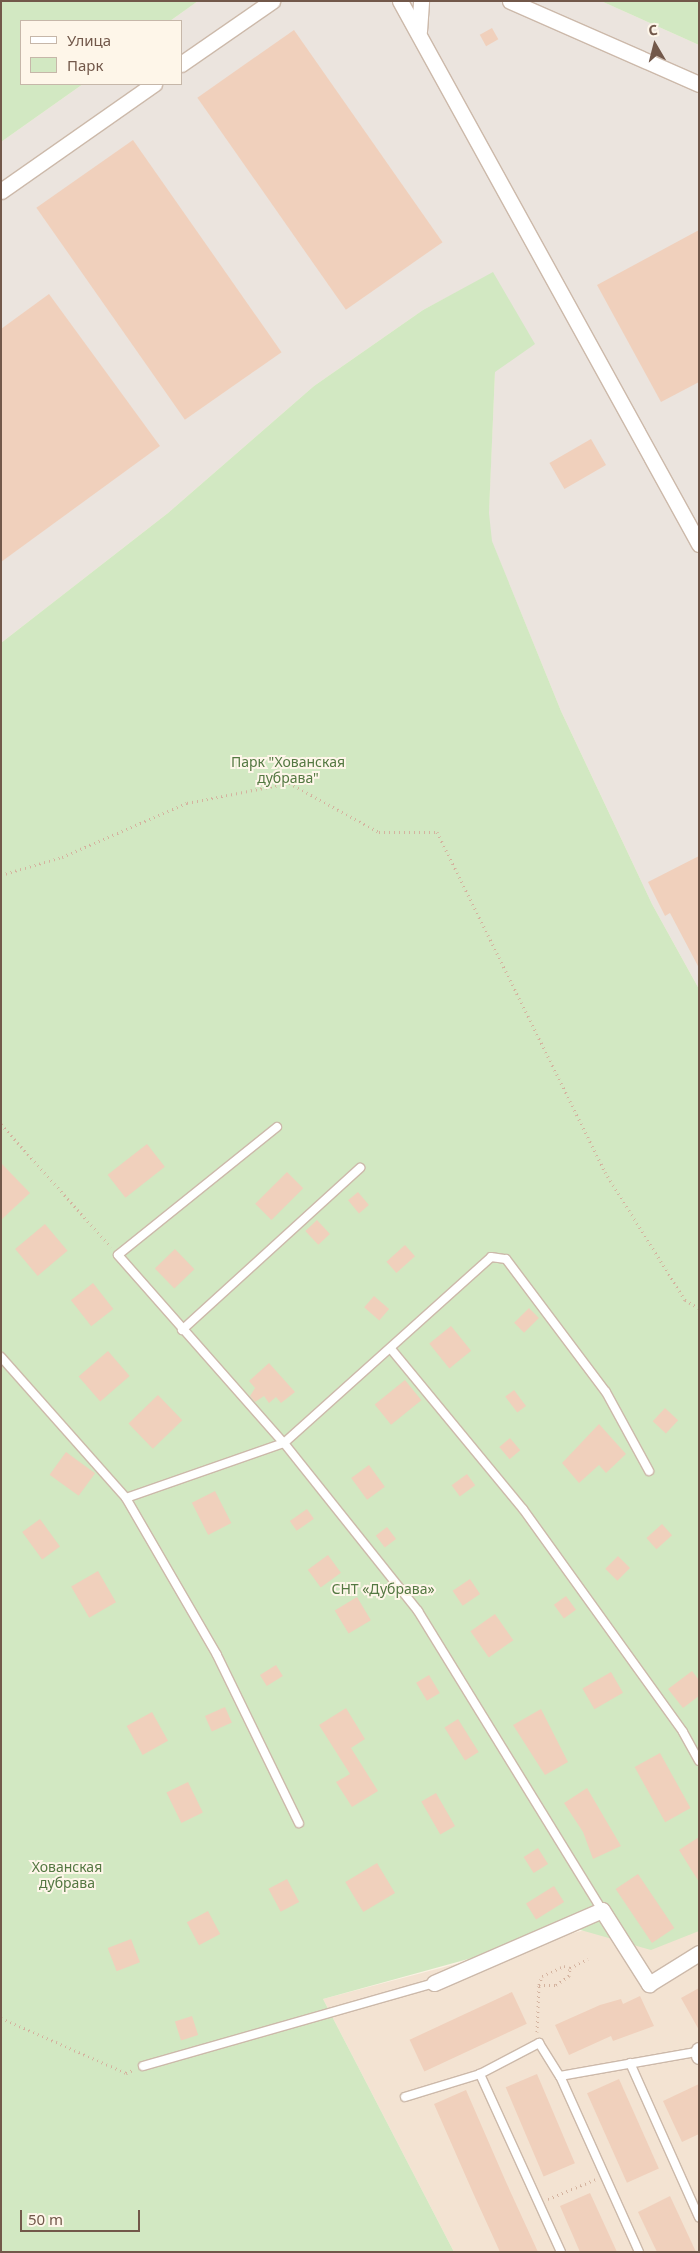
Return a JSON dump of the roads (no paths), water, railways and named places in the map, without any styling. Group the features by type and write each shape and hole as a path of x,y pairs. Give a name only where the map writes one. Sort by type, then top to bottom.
{"street":[{"path":"182,63 272,1"},
{"path":"400,1 699,544"},
{"path":"420,35 421,1"},
{"path":"510,1 699,84"},
{"path":"1,191 153,85"},
{"path":"434,1983 602,1910 649,1984 699,1952"}],"lane":[{"path":"277,1127 118,1255 182,1330 284,1443 418,1611 602,1910"},
{"path":"182,1330 360,1168"},
{"path":"126,1498 284,1443 392,1349 492,1257 506,1259 606,1392 649,1471"},
{"path":"392,1349 523,1509 683,1732 699,1761"},
{"path":"1,1357 126,1498 217,1655 300,1823"},
{"path":"143,2066 434,1983"},
{"path":"406,2098 480,2074 539,2043 560,2076 639,2252"},
{"path":"560,2076 698,2053"},
{"path":"630,2064 699,2217"},
{"path":"480,2074 561,2252"}],"park label":[{"name":"Парк \"Хованская дубрава\"","path":"288,770"},
{"name":"СНТ «Дубрава»","path":"383,1589"},
{"name":"Хованская дубрава","path":"67,1875"}]}
